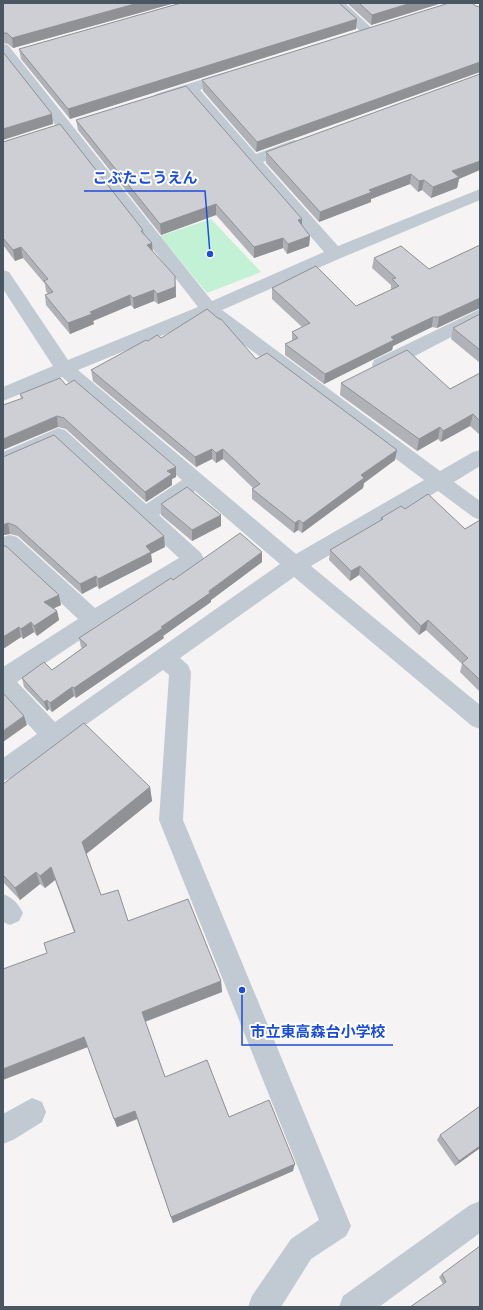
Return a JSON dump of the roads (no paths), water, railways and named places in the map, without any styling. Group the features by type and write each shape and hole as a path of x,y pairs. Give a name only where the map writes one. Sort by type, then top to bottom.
{"street":[{"path":"336,3 369,32"},
{"path":"354,37 383,28"},
{"path":"12,52 66,127 209,309 331,391 438,481 480,512"},
{"path":"146,102 242,72"},
{"path":"190,88 335,254"},
{"path":"254,160 305,141"},
{"path":"3,394 209,309 335,254 480,194"},
{"path":"3,276 64,368 295,565 480,719"},
{"path":"366,373 480,315"},
{"path":"3,460 58,435 194,559 93,620 3,680 54,736"},
{"path":"3,771 295,565 480,457"},
{"path":"145,515 196,480"},
{"path":"3,548 10,543 93,620"},
{"path":"165,657 180,672 172,820 336,1226 301,1249 263,1307"},
{"path":"3,1130 32,1112"},
{"path":"354,1307 480,1215"}],"place":[{"name":"こぶたこうえん","path":"210,254"},
{"name":"市立東高森台小学校","path":"242,990"}]}
